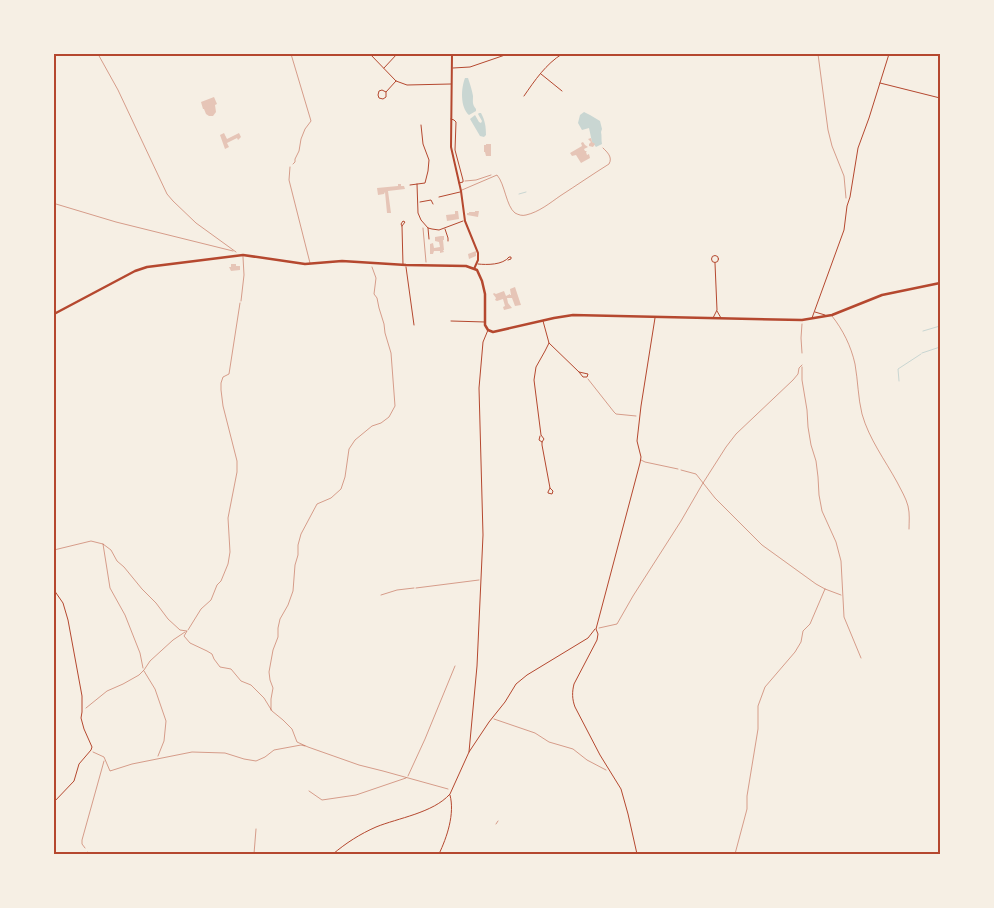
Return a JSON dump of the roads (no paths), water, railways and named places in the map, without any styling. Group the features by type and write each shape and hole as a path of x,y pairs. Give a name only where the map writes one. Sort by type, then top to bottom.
{"main road":[{"path":"452,54 451,150 461,191 465,221 478,253 477,263 474,268"},
{"path":"54,314 135,271 147,267 243,255 310,264 342,261 426,266 470,266 479,273 484,288 486,328 497,332 574,315 802,320 832,315 882,295 940,282"}],"street":[{"path":"370,54 396,81 407,85 451,84"},
{"path":"384,68 397,54"},
{"path":"452,68 470,67 508,54"},
{"path":"524,96 554,59 562,54"},
{"path":"812,318 844,230 858,148 889,54"},
{"path":"541,74 562,90"},
{"path":"386,92 396,81"},
{"path":"880,83 940,98"},
{"path":"451,118 456,122 455,150 463,182 459,183"},
{"path":"410,185 424,183 428,165 428,155 423,144 421,125"},
{"path":"417,184 418,213 428,228 435,230 465,221"},
{"path":"439,197 461,191"},
{"path":"419,202 431,200 433,204"},
{"path":"402,226 405,265 414,325"},
{"path":"428,228 429,239"},
{"path":"445,228 448,241"},
{"path":"477,263 498,263 508,260"},
{"path":"715,263 717,310 721,318"},
{"path":"713,318 717,310"},
{"path":"814,312 826,316"},
{"path":"333,854 349,841 376,827 432,807 446,799 469,752 516,684 588,638 596,629 640,459 637,441 655,317"},
{"path":"451,321 485,322"},
{"path":"543,321 548,342 535,373 535,385 550,488"},
{"path":"469,752 477,666 483,535 479,388 483,342 488,330"},
{"path":"548,342 583,377 587,377 588,374 579,372"},
{"path":"541,435 539,439 542,442"},
{"path":"54,590 63,603 68,620 82,696 81,718 92,747 79,764 74,780 54,802"},
{"path":"596,629 598,634 597,640 574,684 572,697 575,707 617,782 623,797 637,854"},
{"path":"439,854 446,838 451,816 450,794"}],"lane":[{"path":"461,191 497,175 514,212 522,216 530,214 609,164 610,156 603,148"},
{"path":"290,167 289,180 310,264"},
{"path":"463,182 491,175"},
{"path":"240,301 244,275 243,255"},
{"path":"832,315 843,330 849,346 854,364 862,414 872,439 906,498 909,512 909,529"},
{"path":"640,459 645,462 678,469"},
{"path":"416,588 481,579"}],"waterway":[{"path":"519,194 526,192"},
{"path":"923,331 940,326"},
{"path":"922,353 940,347"},
{"path":"899,381 898,369 921,354"}]}
